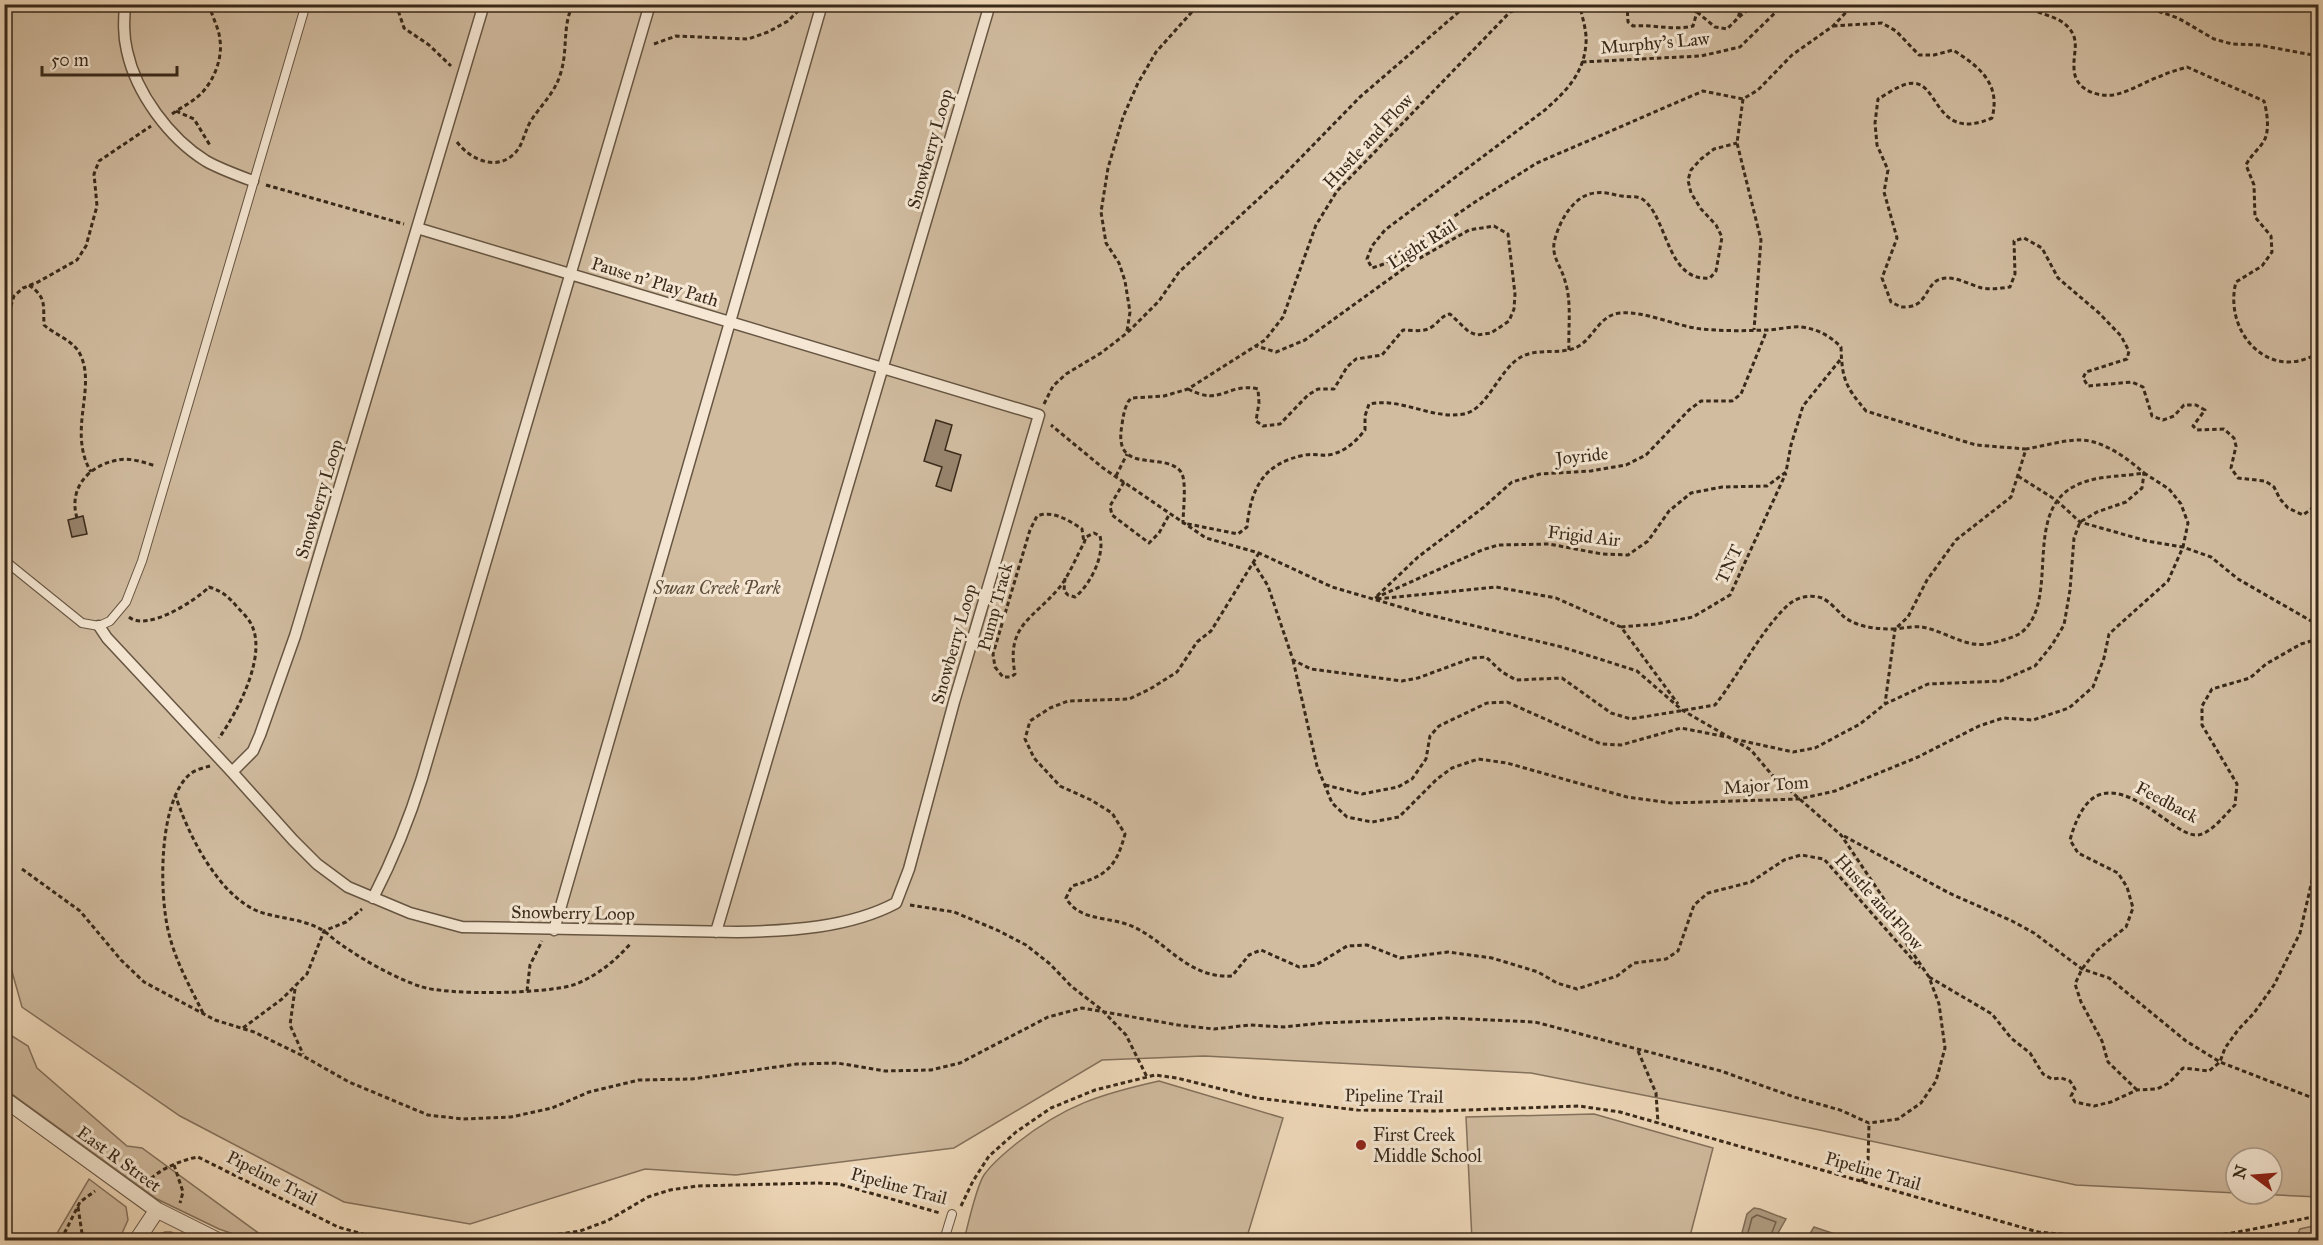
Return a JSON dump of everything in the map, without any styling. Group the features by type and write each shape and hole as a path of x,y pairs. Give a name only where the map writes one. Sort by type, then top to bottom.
{"street":[{"path":"125,4 123,30 132,68 160,120 196,153 221,168 253,181"},
{"name":"Snowberry Loop","path":"484,4 295,636 260,735 252,751 232,772 317,864 348,887 410,912 462,927 555,930 716,932 802,928 884,910 896,903 909,869 954,702 1039,415"},
{"path":"373,898 409,820 650,4"},
{"path":"555,930 822,4"},
{"name":"Snowberry Loop","path":"716,932 990,4"},
{"name":"Pause n' Play Path","path":"417,228 883,368"},
{"path":"883,368 1039,415"},
{"path":"99,626 107,638 232,772"},
{"name":"East R Street","path":"4,1099 157,1210 217,1240"},
{"path":"137,1240 157,1210"}],"lane":[{"path":"4,560 82,623 99,626 110,621 126,602 135,581 306,4"},
{"path":"944,1240 952,1214"}],"path":[{"path":"4,328 14,296 29,285 77,260 86,246 97,206 94,174 99,160 198,97 214,75 219,62 220,38 209,4"},
{"path":"396,4 404,28 429,45 453,69 457,76 457,93"},
{"path":"454,134 462,149 483,162 496,164 507,160 519,148 530,121 555,90 561,74 566,54 567,17 573,4"},
{"path":"637,50 676,36 747,39 768,32 788,21 805,4"},
{"path":"1127,333 1130,312 1125,281 1119,263 1106,243 1101,212 1108,168 1123,117 1137,83 1156,52 1199,4"},
{"path":"1468,4 1360,97 1279,180 1179,272 1159,301 1127,333 1101,353 1066,374 1053,386 1039,415 1124,482 1169,515 1206,538 1259,553 1332,586 1374,599 1432,616 1562,647 1637,671 1682,710 1751,750 1772,775 1841,835 1949,893 2034,933 2082,969 2109,978 2186,1041 2220,1062 2319,1100"},
{"name":"Hustle and Flow","path":"1127,454 1121,445 1119,436 1125,409 1131,398 1164,396 1188,389 1265,340 1283,317 1316,225 1337,191 1510,12 1537,4"},
{"path":"1577,4 1580,6 1586,42 1582,62 1570,87 1545,110 1385,231 1372,246 1366,259 1372,268 1384,264 1478,200 1538,163 1703,92 1743,99 1758,90 1792,55 1833,26 1854,4"},
{"path":"1627,4 1628,22 1633,26 1649,25 1678,30 1693,26 1697,12"},
{"path":"1659,4 1686,7 1697,12 1716,27 1727,29 1755,4"},
{"path":"1738,18 1742,4"},
{"name":"Murphy's Law","path":"1582,62 1701,56 1740,47 1784,4"},
{"path":"2025,4 2033,11 2050,14 2069,27 2076,42 2074,68 2076,82 2086,91 2112,95 2162,75 2187,68 2264,101 2267,114 2265,140 2252,154 2246,165 2254,185 2255,217 2271,236 2272,252 2262,266 2236,282 2232,298 2235,318 2245,338 2259,354 2281,361 2304,362 2319,353"},
{"path":"2137,4 2178,18 2214,39 2232,44 2259,45 2319,56"},
{"path":"1833,26 1882,24 1896,31 1919,55 1934,55 1953,50 1978,69 1993,87 1996,104 1992,118 1980,123 1964,124 1950,119 1939,110 1934,97 1922,85 1909,83 1878,99 1875,123 1877,145 1888,170 1884,192 1896,238 1882,278 1891,302 1901,307 1916,305 1925,297 1932,284 1941,278 1959,280 1983,288 1997,289 2010,286 2014,274 2014,241 2024,238 2042,248 2058,278 2099,313 2121,336 2129,351 2127,359 2086,372 2084,378 2088,386 2132,382 2143,387 2152,416 2163,420 2174,416 2184,405 2196,405 2205,410 2193,426 2197,430 2224,429 2234,438 2236,446 2231,468 2238,478 2265,481 2274,487 2288,508 2303,515 2319,504"},
{"path":"1743,99 1737,143 1761,240 1754,331"},
{"path":"176,111 194,119 221,168"},
{"path":"1569,350 1566,282 1552,249 1557,232 1569,211 1581,197 1594,193 1609,193 1624,197 1635,195 1646,201 1655,215 1674,258 1687,271 1700,279 1710,278 1716,271 1722,237 1716,225 1701,209 1691,193 1688,180 1691,170 1714,149 1737,143"},
{"path":"253,181 417,228"},
{"name":"Light Rail","path":"1188,389 1203,397 1217,396 1245,386 1258,389 1259,403 1256,421 1263,426 1280,424 1308,395 1318,389 1334,389 1347,367 1356,359 1382,355 1403,330 1426,330 1443,316 1450,314 1469,332 1477,336 1491,333 1509,321 1514,309 1515,294 1508,234 1494,226 1469,230 1413,262 1305,340 1276,352 1256,346"},
{"path":"2319,256 2314,259 2319,280"},
{"path":"29,285 40,293 45,311 44,325 66,340 79,353 86,383 80,435 86,464 91,472"},
{"path":"1183,523 1238,534 1247,527 1250,502 1260,481 1279,463 1307,454 1331,455 1353,444 1365,430 1365,416 1369,404 1382,402 1448,414 1466,414 1480,404 1511,364 1522,356 1537,352 1569,350 1581,345 1605,319 1618,312 1702,329 1754,331 1800,327 1828,334 1841,347 1842,374 1854,397 1866,411 1976,444 2026,449 2011,497 1956,540 1927,580 1908,617 1895,629 1885,704"},
{"name":"Joyride","path":"1374,599 1418,557 1484,507 1512,482 1540,474 1591,471 1626,465 1646,455 1689,410 1701,401 1732,401 1741,394 1767,330"},
{"path":"1786,472 1803,406 1842,358"},
{"name":"Major Tom","path":"1293,660 1317,766 1332,803 1347,817 1372,822 1399,817 1452,768 1478,759 1507,763 1627,797 1671,803 1799,799 1835,791 1918,757 1979,726 2003,718 2033,720 2069,708 2092,687 2104,658 2109,634 2168,581 2183,546 2188,523 2181,504 2169,489 2144,473 2130,460 2104,446 2080,440 2026,449"},
{"path":"1116,476 1127,454 1144,461 1170,463 1180,471 1184,478 1183,523"},
{"path":"77,518 74,509 77,488 84,476 102,465 120,459 141,461 167,469"},
{"name":"Frigid Air","path":"1374,599 1482,550 1498,545 1549,544 1602,554 1628,555 1648,541 1669,511 1690,493 1722,487 1767,486 1786,472"},
{"name":"TNT","path":"1621,627 1656,624 1693,617 1730,595 1786,472"},
{"path":"1253,562 1268,586 1293,660 1311,669 1402,681 1418,678 1472,658 1486,657 1502,672 1516,680 1562,678 1611,713 1631,719 1715,705 1788,604 1805,596 1823,599 1847,619 1872,629 1921,627 1964,643 1990,644 2022,633 2035,614 2047,521 2056,500 2071,488 2089,480 2144,473 2142,488 2126,502 2097,512 2080,522 2074,538 2070,590 2064,626 2035,666 2001,681 1928,684 1885,704 1860,724 1815,748 1793,752 1681,728 1621,745 1601,744 1507,702 1487,703 1439,726 1430,736 1426,759 1412,779 1398,788 1362,794 1324,785"},
{"path":"2018,476 2056,500 2080,522 2146,541 2183,546 2211,557 2238,579 2319,625"},
{"path":"1124,482 1115,493 1110,506 1112,515 1149,543 1159,533 1169,515"},
{"name":"Pump Track","path":"1047,513 1073,523 1082,529 1084,543 1060,587 1021,626 1012,656 1015,674 1011,677 1003,676 995,667 993,654 1030,530 1037,516 1047,513"},
{"path":"1065,578 1064,591 1075,597 1090,580 1102,544 1100,536 1094,533 1086,537 1084,543"},
{"name":"Hustle and Flow","path":"1259,553 1211,631 1197,642 1177,672 1129,699 1068,701 1050,708 1030,721 1025,739 1034,758 1060,786 1092,800 1112,813 1125,834 1119,856 1105,872 1090,881 1072,886 1066,898 1072,908 1086,915 1139,929 1182,962 1216,977 1232,976 1249,955 1261,950 1299,967 1316,965 1347,946 1367,945 1401,958 1448,952 1492,958 1538,972 1557,983 1577,989 1617,976 1634,963 1666,959 1678,951 1694,905 1708,893 1751,882 1784,860 1801,855 1824,859 1929,977 1992,1014 2010,1038 2030,1053 2043,1074 2052,1079 2061,1078 2070,1081 2075,1089 2071,1096 2075,1102 2094,1106 2111,1102 2138,1090 2157,1089 2169,1083 2183,1068 2209,1071 2220,1062"},
{"path":"120,611 133,621 146,622 185,605 209,587 222,591 250,622 257,650 255,662 235,711 211,749"},
{"path":"1374,599 1496,587 1556,598 1621,627 1682,710"},
{"name":"Feedback","path":"2082,969 2096,951 2126,927 2133,908 2127,887 2118,873 2078,853 2070,840 2082,807 2095,795 2106,792 2126,795 2177,827 2195,835 2208,831 2235,805 2237,784 2202,725 2202,706 2212,689 2250,678 2266,664 2301,644 2319,639"},
{"path":"203,1013 175,954 164,908 162,877 167,825 175,794 189,775 223,761"},
{"path":"175,794 182,816 209,868 231,893 257,910 309,924 324,931 366,960 421,987 446,992 558,989 589,978 610,965 642,931"},
{"path":"21,869 80,911 121,960 144,982 215,1020 243,1028 303,1056 350,1082 429,1115 463,1119 511,1117 552,1108 589,1092 639,1080 692,1079 797,1064 837,1063 885,1071 931,1070 960,1063 1048,1017 1076,1008 1102,1010 1178,1025 1214,1029 1250,1025 1284,1027 1322,1023 1447,1018 1535,1022 1558,1026 1637,1050 1721,1071 1794,1097 1840,1110 1869,1123 1898,1119 1921,1103 1936,1081 1945,1048 1939,1004 1929,977 1908,946 1884,899 1841,835"},
{"path":"2220,1062 2225,1048 2274,985 2300,933 2319,854"},
{"path":"243,1028 295,988 307,974 324,931 346,922 373,898"},
{"path":"896,903 954,912 1026,945 1050,964 1071,986 1102,1010 1126,1035 1146,1077"},
{"path":"526,991 530,965 537,950 544,939 555,930"},
{"path":"2082,969 2076,984 2081,1002 2102,1041 2108,1062 2138,1090"},
{"path":"295,988 290,1025 303,1056"},
{"path":"1637,1050 1656,1093 1658,1123"},
{"name":"Pipeline Trail","path":"521,1240 580,1231 606,1221 648,1197 670,1190 697,1186 839,1184 943,1214 952,1214 961,1207 988,1156 1016,1132 1051,1108 1095,1090 1155,1075 1177,1078 1257,1098 1336,1108 1438,1111 1579,1106 1620,1112 2014,1227 2038,1232 2108,1238 2171,1239 2211,1236 2319,1216"},
{"path":"1862,1182 1868,1162 1869,1123"},
{"name":"Pipeline Trail","path":"150,1178 174,1165 198,1157 338,1227 384,1240"},
{"path":"174,1165 183,1192 183,1198 177,1208"},
{"path":"61,1240 80,1202 95,1191"},
{"path":"78,1206 83,1240"}],"green space":[{"name":"Swan Creek Park","path":"4,5 2318,5 2318,1197 2284,1195 2284,1146 2224,1146 2224,1192 2076,1185 1815,1129 1531,1073 1204,1056 1102,1060 954,1148 736,1175 645,1169 470,1224 344,1202 180,1116 22,1007 11,968 5,962"},
{"path":"4,1031 28,1046 37,1068 127,1146 142,1148 268,1240 251,1240 219,1229 157,1199 5,1089"},
{"path":"1159,1081 1283,1118 1246,1240 964,1240 975,1197 984,1175 1013,1146 1068,1110 1101,1096"},
{"path":"1594,1114 1713,1148 1689,1240 1472,1240 1466,1117"},
{"path":"89,1179 126,1207 128,1220 119,1240 53,1240"},
{"path":"2318,1225 2318,1240 2295,1240 2300,1229"},
{"path":"165,1232 171,1232 189,1240 150,1240"}],"water":[{"path":"1754,1208 1786,1219 1774,1240 1740,1240 1747,1214"},
{"path":"1814,1227 1853,1240 1806,1240"}],"building":[{"path":"936,420 952,425 945,450 961,455 951,491 936,486 942,467 924,461"},
{"path":"83,516 87,534 72,537 68,520"}],"place":[{"name":"First Creek Middle School","path":"1361,1145"}]}
